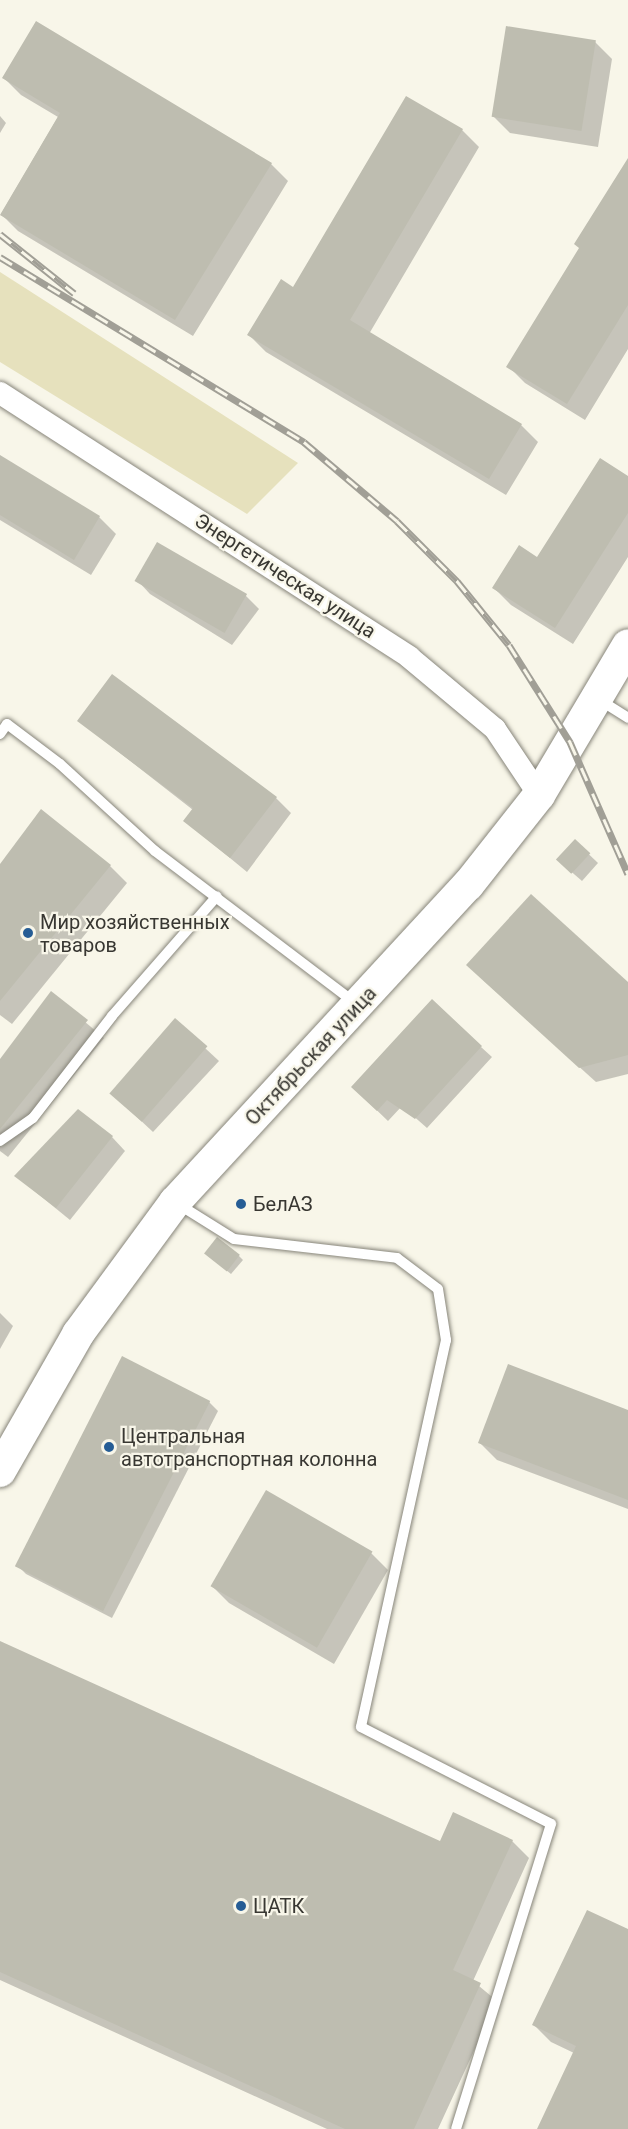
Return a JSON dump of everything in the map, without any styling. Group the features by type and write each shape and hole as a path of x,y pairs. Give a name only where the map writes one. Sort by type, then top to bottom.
{"street":[{"name":"Энергетическая улица","path":"0,393 409,657 495,729 539,795"},
{"name":"Октябрьская улица","path":"0,1471 78,1334 175,1202 468,885 539,795 628,645"}],"lane":[{"path":"595,698 628,718"},
{"path":"0,734 7,724 25,737 60,764 155,851 358,1005"},
{"path":"0,1141 33,1118 112,1016 217,896"},
{"path":"175,1202 234,1239 397,1258 438,1289 446,1340 361,1726 551,1824 456,2129"}],"shaded area":[{"path":"0,272 298,463 247,514 0,362"}],"building":[{"path":"36,21 272,163 175,320 0,215 60,113 2,78"},
{"path":"506,26 596,40 581,131 492,117"},
{"path":"406,96 463,129 350,320 522,424 489,479 247,335 281,279 293,287"},
{"path":"628,158 628,305 567,404 506,367 579,248 574,244"},
{"path":"0,455 100,516 74,560 0,515"},
{"path":"600,458 628,476 628,513 555,628 492,588 519,545 537,557"},
{"path":"157,542 247,594 225,633 134,581"},
{"path":"112,674 277,797 230,858 183,821 193,808 77,721"},
{"name":"Мир хозяйственных товаров","path":"41,809 111,865 0,1001 0,864"},
{"path":"575,839 590,853 571,874 556,859"},
{"path":"531,894 628,982 628,1055 579,1068 466,965"},
{"path":"51,991 88,1020 0,1129 0,1059"},
{"path":"432,999 482,1046 415,1119 387,1100 377,1111 351,1087"},
{"path":"175,1018 207,1046 142,1122 109,1093"},
{"path":"78,1109 113,1136 56,1208 14,1176"},
{"path":"217,1237 240,1255 227,1271 204,1254"},
{"path":"122,1356 210,1401 103,1611 15,1566"},
{"path":"508,1364 628,1410 628,1500 478,1443"},
{"path":"266,1490 373,1552 317,1648 210,1586"},
{"name":"ЦАТК","path":"0,1641 440,1841 453,1812 513,1840 453,1970 481,1983 414,2129 345,2129 0,1972"},
{"path":"587,1910 628,1929 628,2129 537,2129 576,2046 532,2025"}],"railway":[{"path":"0,234 74,293"},
{"path":"0,257 304,442 397,521 457,581 509,645 570,742 628,874"}],"place":[{"name":"Мир хозяйственных товаров","path":"28,933"},
{"name":"БелАЗ","path":"241,1204"},
{"name":"Центральная автотранспортная колонна","path":"109,1447"},
{"name":"ЦАТК","path":"241,1906"}]}
